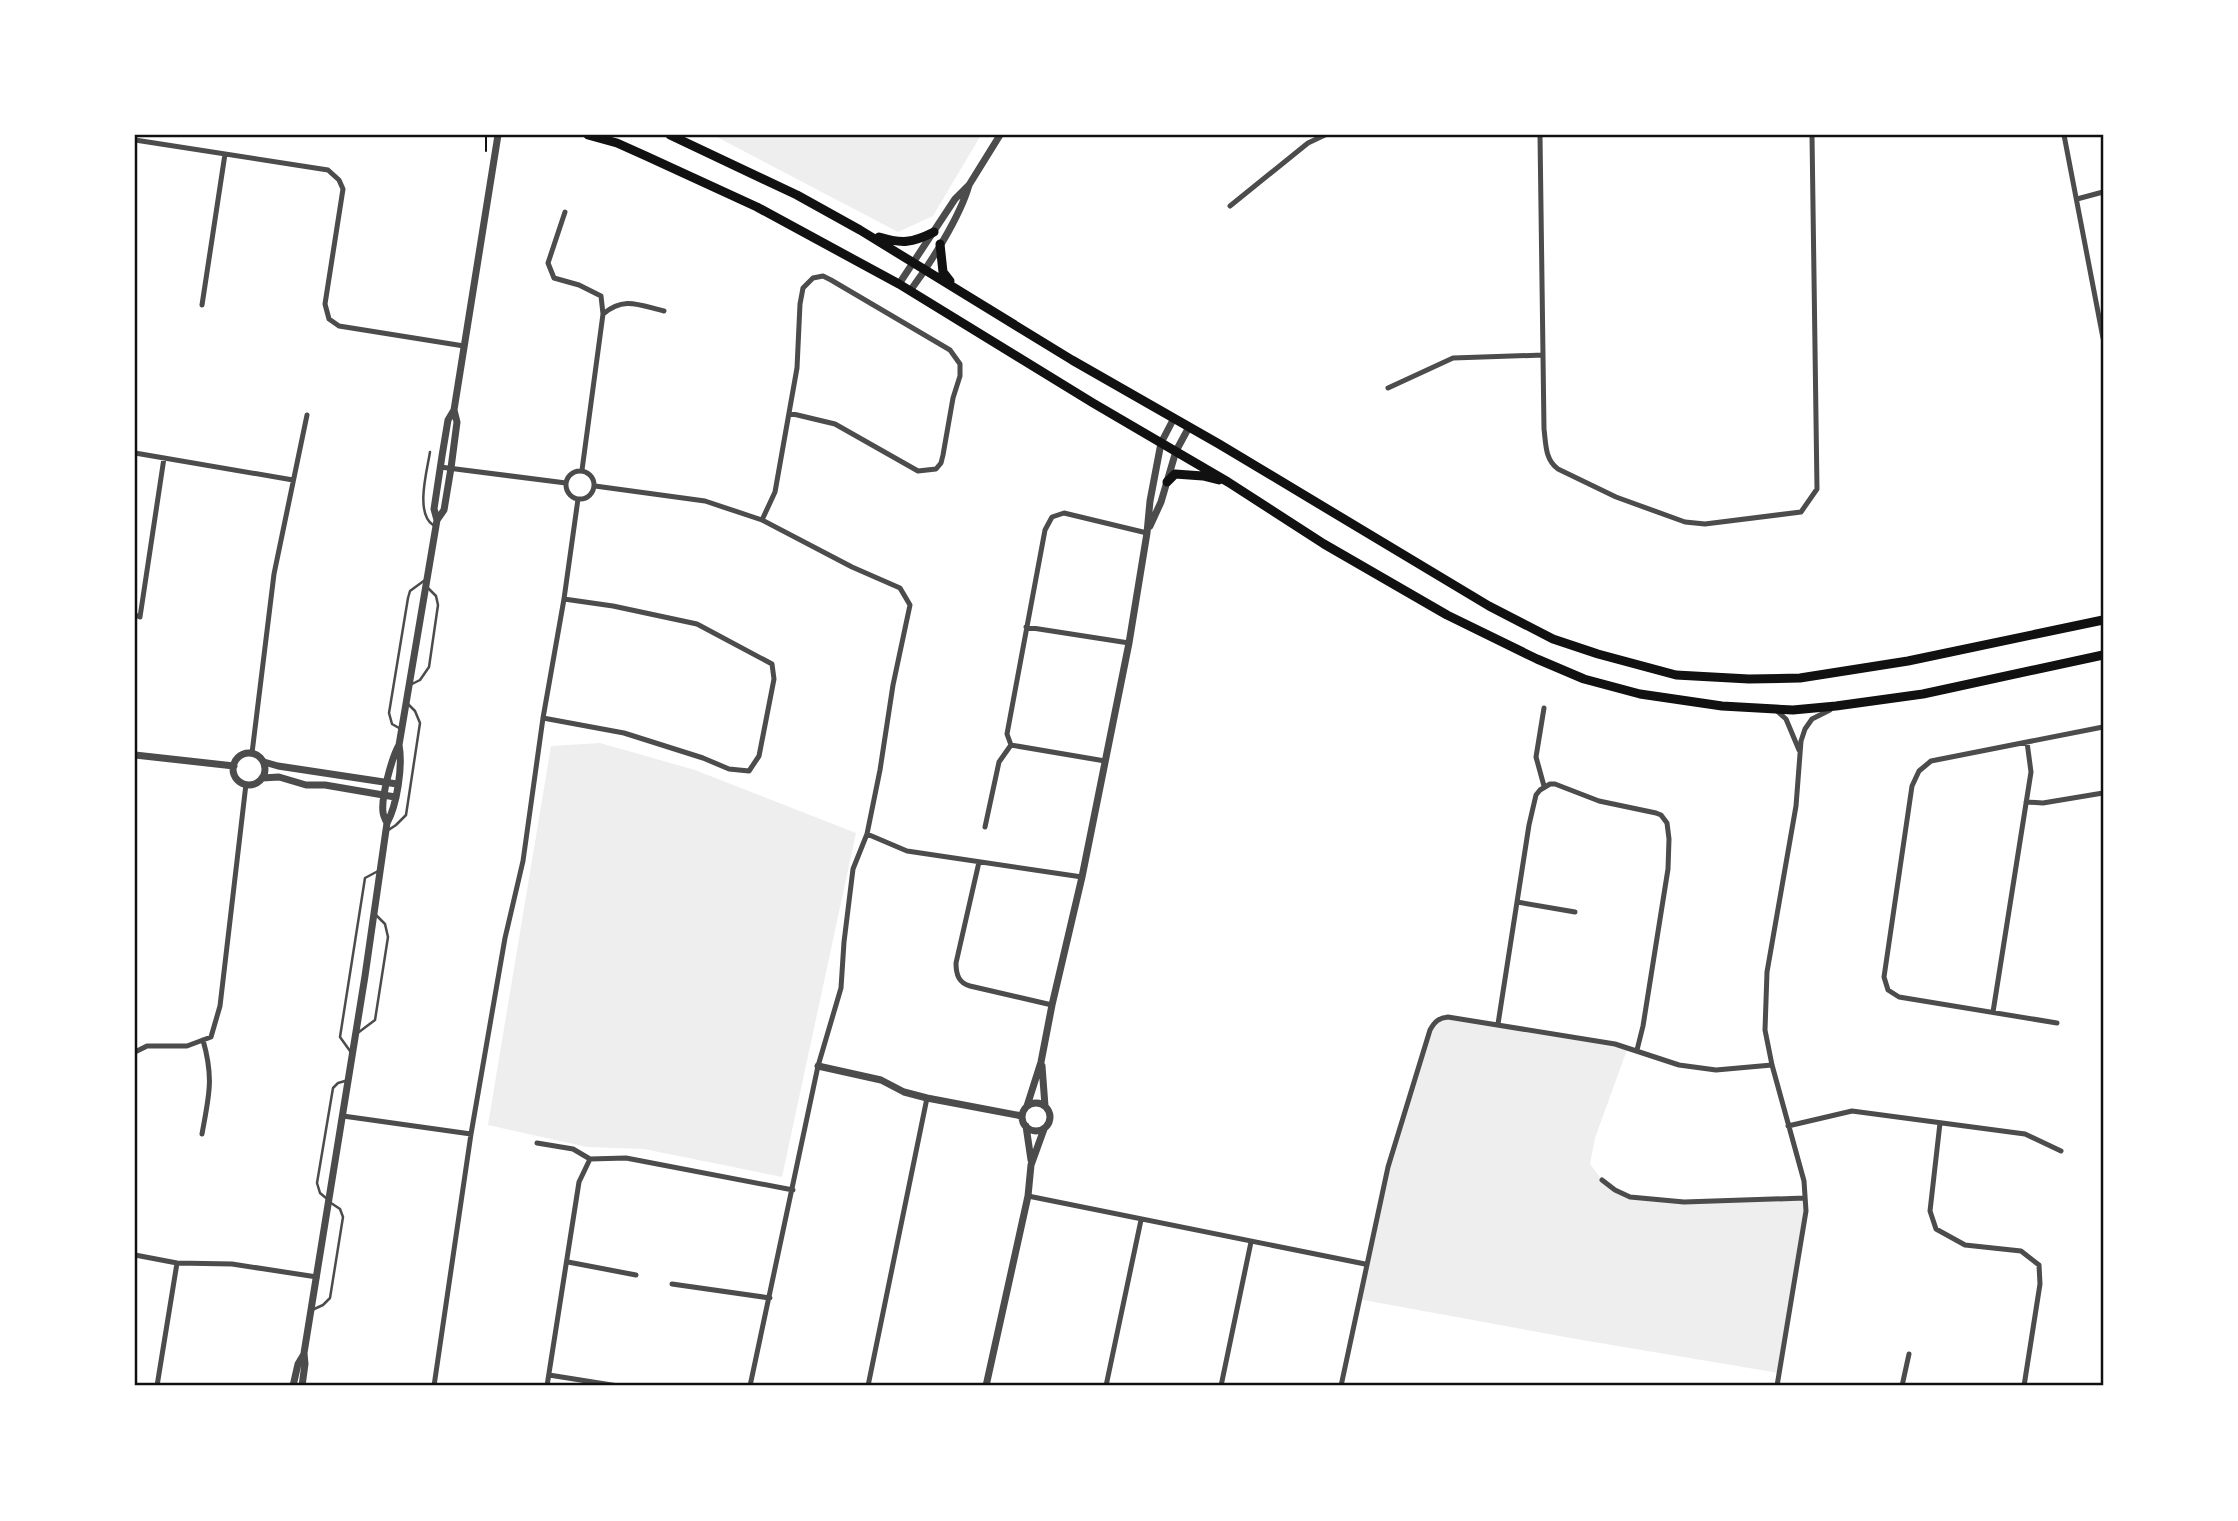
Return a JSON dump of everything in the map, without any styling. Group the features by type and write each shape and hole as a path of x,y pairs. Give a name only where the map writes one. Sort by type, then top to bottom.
{"highway":[{"path":"588,135 617,143 757,207 899,284 1228,482 1324,544 1447,615 1584,679 1640,694 1722,706 1775,710 1836,706 1923,694 2103,655"},
{"path":"670,135 778,185 860,230 1072,360 1477,599 1553,639 1676,675 1749,679 1800,678 1908,661 2103,620"},
{"path":"860,230 902,243 934,232"},
{"path":"940,244 943,272 956,288"},
{"path":"1167,482 1175,474 1185,474 1228,482"}],"street":[{"path":"302,1386 304,1353 356,1034 385,832 393,812 401,758 401,730 436,523 434,509 440,467 448,420 454,410 498,135"},
{"path":"899,284 1000,135"},
{"path":"1230,206 1308,143 1325,135"},
{"path":"1540,135 1544,429 1548,456 1552,465 1558,469 1616,498 1685,522 1705,524 1801,512 1817,489 1812,135"},
{"path":"2064,135 2103,338"},
{"path":"135,139 328,170 339,180 343,189 326,304 329,319 339,326 464,346"},
{"path":"202,305 225,154"},
{"path":"910,291 926,269 964,203 969,184"},
{"path":"2077,199 2103,192"},
{"path":"565,212 548,263 554,278 579,285 601,296 603,314 582,470"},
{"path":"762,520 775,492 789,414 797,368 803,288 813,278 823,276 831,280 950,350 960,364 960,376 953,398 943,455 936,470 918,471 835,424 789,414"},
{"path":"603,314 615,304 628,303 664,310"},
{"path":"1388,388 1453,358 1543,355"},
{"path":"436,523 444,510 451,468 457,422 454,410"},
{"path":"252,753 274,574 307,415"},
{"path":"986,1386 1028,1196 1031,1164 1022,1116 1041,1062 1082,877 1129,643 1161,443 1174,418"},
{"path":"1147,533 1176,451 1189,427"},
{"path":"135,453 293,480"},
{"path":"135,615 140,617 164,458"},
{"path":"440,467 566,483"},
{"path":"582,470 593,478 594,486 591,494 578,499 570,495 566,483 570,475 582,470"},
{"path":"594,486 705,501 762,520 900,588 910,605 867,834 853,869 841,988 818,1066 750,1386"},
{"path":"434,1386 471,1134 505,937 523,861 578,499"},
{"path":"1011,745 1007,734 1026,627 1045,530 1052,517 1064,513 1147,533"},
{"path":"543,718 624,733 729,769 749,771 759,756 774,679 772,664 697,624 613,606 564,599"},
{"path":"1026,627 1129,643"},
{"path":"1777,1386 1806,1211 1804,1181 1765,1030 1768,972 1796,806 1799,750 1805,729 1812,719 1836,706"},
{"path":"1544,708 1536,757 1544,786"},
{"path":"1775,710 1786,719 1799,750"},
{"path":"2057,1023 1899,997 1888,990 1884,977 1912,786 1919,772 1931,761 2103,727"},
{"path":"1993,1013 2031,772 2027,742"},
{"path":"387,822 383,812 385,795 392,757 399,745"},
{"path":"1011,745 1105,761"},
{"path":"985,827 999,762 1011,745"},
{"path":"264,762 262,778 255,784 246,784 235,776 234,766 238,758 252,753 264,762 278,766 397,784"},
{"path":"135,755 234,766"},
{"path":"262,778 279,777 306,785 325,785 395,797"},
{"path":"1498,1024 1536,795 1544,786 1555,783 1599,801 1656,813 1667,823 1668,869 1637,1050"},
{"path":"135,1052 147,1046 187,1046 211,1037 220,1006 246,784"},
{"path":"2026,802 2043,803 2103,793"},
{"path":"867,834 907,851 1082,877"},
{"path":"979,862 956,963 958,977 965,985 1052,1005"},
{"path":"1517,902 1575,912"},
{"path":"1341,1386 1365,1264 1388,1167 1430,1030 1441,1018 1498,1024 1600,1041 1637,1050 1679,1065 1716,1070 1772,1065"},
{"path":"202,1134 211,1085 203,1040"},
{"path":"1031,1164 1050,1118 1045,1106 1041,1062"},
{"path":"818,1066 881,1080 904,1092 928,1098 1022,1116"},
{"path":"868,1386 928,1098"},
{"path":"1027,1106 1037,1103 1045,1106"},
{"path":"1788,1126 1852,1111 2025,1134 2061,1151"},
{"path":"343,1116 471,1134"},
{"path":"1940,1123 1930,1211 1936,1229 1965,1245 2021,1251 2039,1265 2040,1284 2024,1386"},
{"path":"1026,1126 1035,1131 1044,1129"},
{"path":"537,1143 573,1149 590,1159 626,1158 793,1190"},
{"path":"547,1386 579,1182 590,1159"},
{"path":"1602,1180 1630,1197 1684,1202 1805,1198"},
{"path":"1028,1196 1365,1264"},
{"path":"1106,1386 1141,1220"},
{"path":"1221,1386 1251,1242"},
{"path":"135,1255 177,1263 232,1264 317,1278"},
{"path":"568,1262 636,1275"},
{"path":"157,1386 177,1263"},
{"path":"672,1284 770,1298"},
{"path":"293,1386 298,1364 304,1353"},
{"path":"1902,1386 1909,1354"},
{"path":"549,1375 618,1386"}],"lane":[{"path":"430,452 423,506 428,521 436,523"},
{"path":"401,730 393,724 389,713 408,598 410,591 426,582 436,596 438,605 429,667 420,680 409,686"},
{"path":"385,832 406,815 420,723 415,711 406,702"},
{"path":"352,1054 340,1037 343,1015 365,878 380,870"},
{"path":"356,1034 374,1020 388,937 385,924 374,913"},
{"path":"312,1310 330,1298 339,1244 343,1217 340,1209 320,1193 317,1183 332,1088 348,1080"}],"path":[{"path":"486,135 486,151"}],"shaded area":[{"path":"713,135 981,135 933,216 898,232"},
{"path":"600,743 695,770 856,833 782,1177 644,1149 587,1147 488,1125 551,746"},
{"path":"1441,1018 1628,1047 1595,1138 1590,1164 1602,1180 1630,1197 1684,1202 1805,1198 1801,1240 1779,1373 1358,1299 1388,1167 1430,1030"}]}
